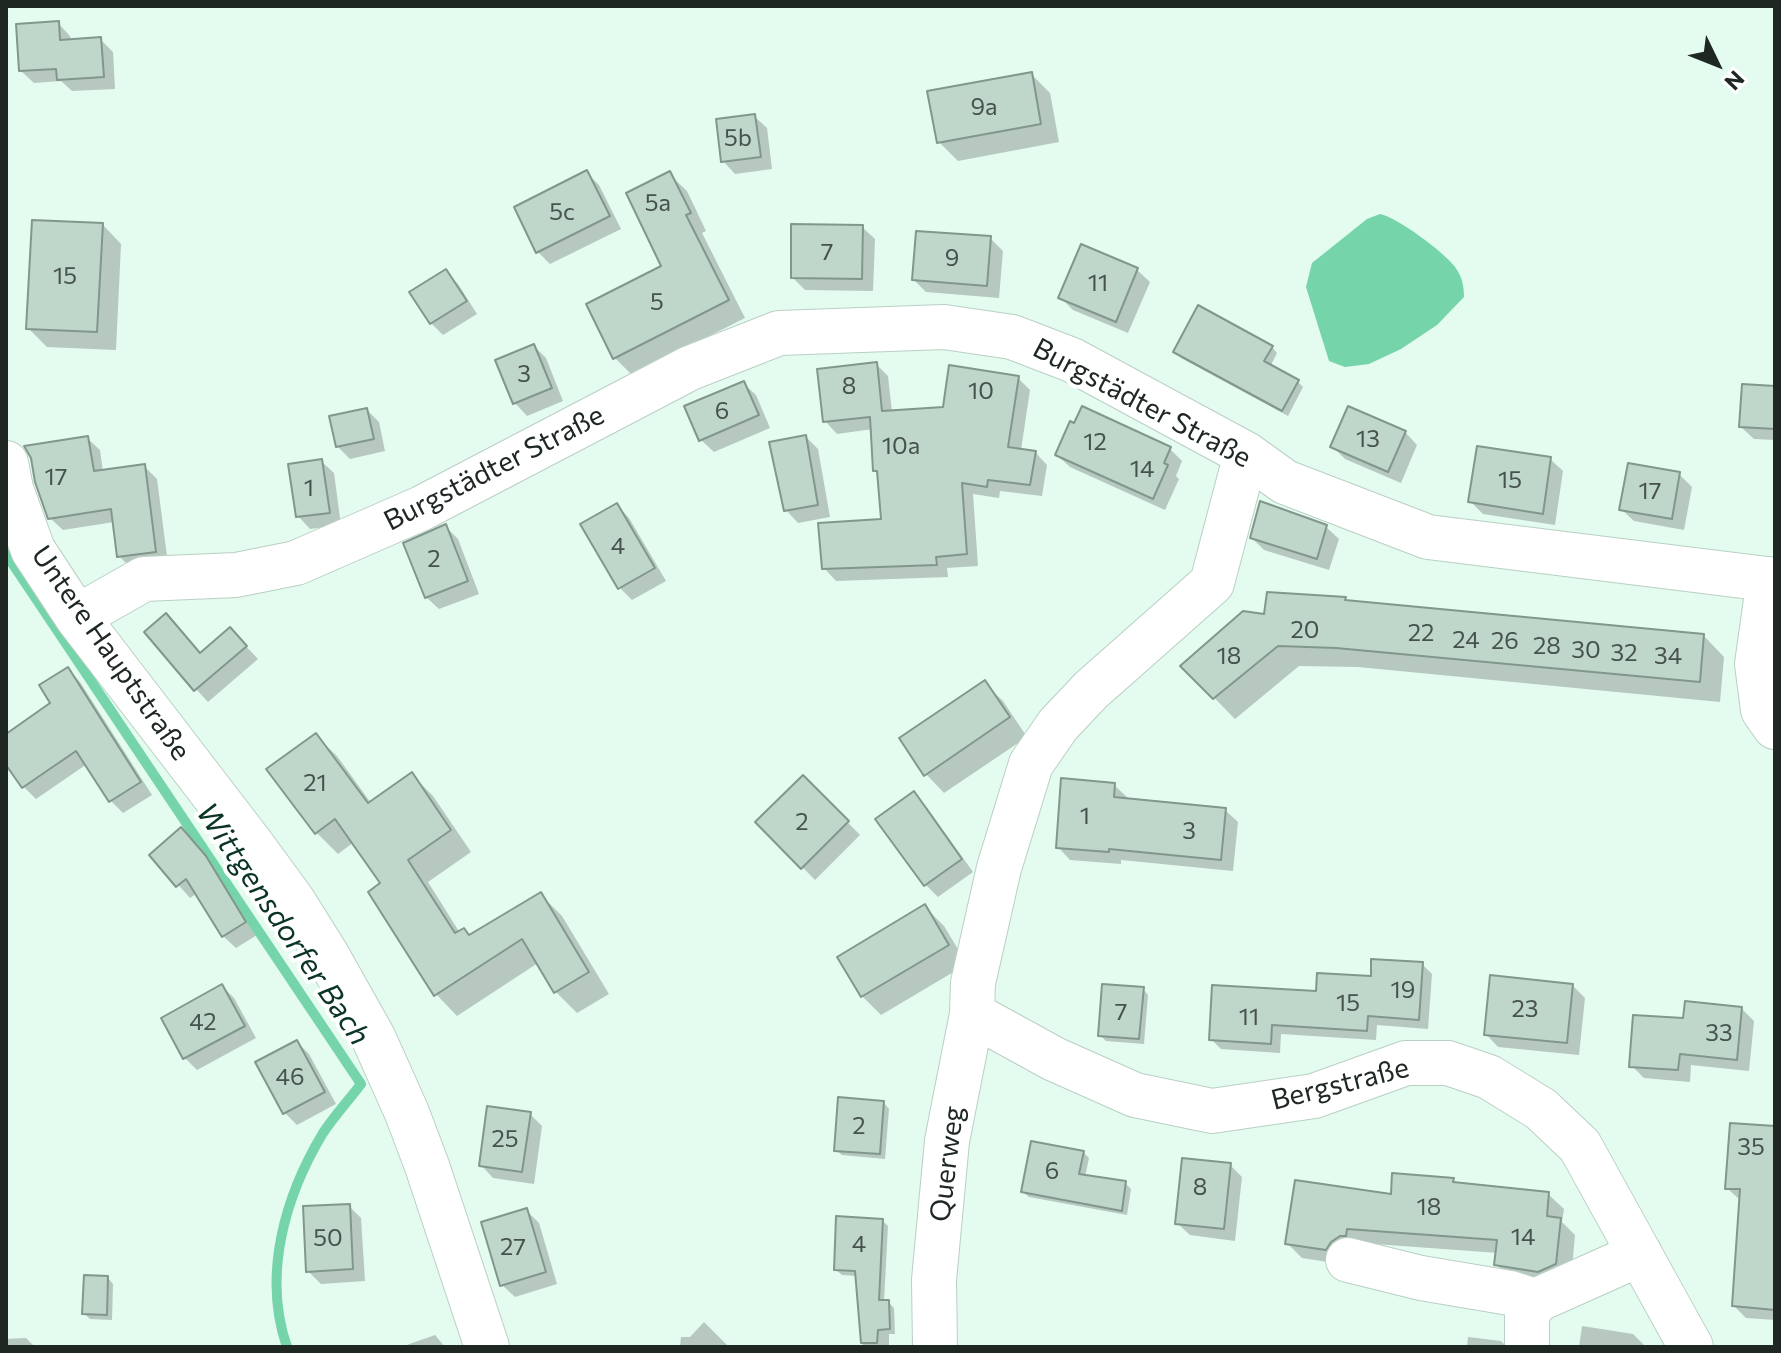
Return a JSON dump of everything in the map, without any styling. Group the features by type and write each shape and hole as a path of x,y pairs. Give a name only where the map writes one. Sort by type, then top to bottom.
{"street":[{"name":"Burgstädter Straße","path":"77,617 144,579 236,575 296,563 422,508 690,368 779,333 944,327 1012,337 1072,360 1246,454 1285,482 1428,537 1772,580"},
{"name":"Querweg","path":"935,1347 934,1280 947,1141 999,868 1031,764 1058,725 1091,690 1212,583 1246,454"},
{"name":"Untere Hauptstraße","path":"6,463 11,489 33,550 77,617 293,901 367,1026 407,1113 487,1347"},
{"path":"1772,580 1757,664 1763,710 1775,727"},
{"name":"Bergstraße","path":"972,999 1054,1059 1135,1095 1212,1111 1314,1096 1406,1063 1448,1063 1489,1077 1541,1109 1580,1146 1691,1347"},
{"path":"1527,1347 1527,1316 1535,1301 1640,1254"},
{"path":"1348,1260 1421,1278 1510,1293 1535,1301"}],"shaded area":[{"path":"1380,214 1409,229 1449,261 1461,278 1464,297 1437,325 1401,349 1369,364 1345,367 1329,361 1306,287 1312,263 1367,219"}],"building":[{"path":"59,21 60,40 101,37 104,77 57,80 56,69 19,71 16,24"},
{"path":"1032,72 1041,124 937,143 927,91"},
{"path":"755,114 761,157 721,162 716,119"},
{"path":"587,170 610,216 536,253 514,207"},
{"path":"670,171 691,213 686,215 729,300 613,359 586,304 661,266 626,193"},
{"path":"32,220 103,223 97,332 26,329"},
{"path":"791,224 863,225 862,279 791,278"},
{"path":"916,231 991,236 987,286 912,280"},
{"path":"1081,244 1138,268 1116,322 1058,298"},
{"path":"446,269 467,301 430,324 409,292"},
{"path":"1198,305 1273,346 1264,361 1299,380 1282,411 1173,352"},
{"path":"534,344 552,388 513,404 495,360"},
{"path":"877,362 882,411 943,407 949,365 1019,376 1008,447 1036,451 1030,485 988,480 987,487 962,483 967,554 936,557 937,565 822,569 818,523 881,519 877,471 873,471 870,417 823,422 817,369"},
{"path":"744,381 759,415 699,441 684,406"},
{"path":"1742,384 1775,386 1775,429 1739,427"},
{"path":"1082,406 1171,447 1164,463 1168,465 1153,499 1055,455 1070,421 1074,423"},
{"path":"1348,406 1406,431 1388,472 1330,447"},
{"path":"367,408 374,439 336,447 329,416"},
{"path":"806,435 818,505 784,511 769,442"},
{"path":"88,436 94,471 145,464 156,552 117,557 111,509 48,519 35,482 31,458 24,446"},
{"path":"1477,446 1551,457 1543,514 1468,502"},
{"path":"322,459 330,513 296,517 288,464"},
{"path":"1628,463 1680,472 1672,519 1619,510"},
{"path":"1260,501 1327,525 1317,559 1250,538"},
{"path":"617,503 655,568 618,589 580,524"},
{"path":"446,524 468,581 425,598 403,543"},
{"path":"1267,592 1346,597 1345,600 1704,634 1700,682 1336,648 1278,646 1213,699 1180,666 1243,611 1264,614"},
{"path":"166,613 200,653 230,627 247,646 194,691 144,632"},
{"path":"68,667 141,782 109,802 76,751 22,788 6,765 6,734 50,703 39,685"},
{"path":"985,680 1010,717 924,776 899,738"},
{"path":"316,733 368,803 412,772 451,830 408,860 455,933 464,928 469,935 541,892 589,972 554,993 522,939 434,996 368,892 380,883 335,819 315,834 266,769"},
{"path":"803,775 849,821 801,869 755,822"},
{"path":"1061,778 1115,783 1114,797 1226,808 1221,860 1109,849 1109,852 1056,848"},
{"path":"914,791 962,859 924,886 875,819"},
{"path":"181,827 206,856 246,922 222,937 186,879 176,887 149,855"},
{"path":"925,904 949,945 861,997 837,957"},
{"path":"1371,959 1423,962 1419,1020 1368,1016 1367,1031 1272,1025 1271,1044 1209,1040 1212,985 1316,991 1317,973 1371,976"},
{"path":"1490,975 1573,984 1567,1043 1484,1035"},
{"path":"222,984 245,1026 183,1059 161,1018"},
{"path":"1102,984 1144,987 1139,1039 1098,1036"},
{"path":"1685,1001 1742,1007 1737,1060 1680,1054 1678,1070 1629,1067 1633,1015 1683,1018"},
{"path":"297,1040 325,1092 283,1114 255,1062"},
{"path":"838,1097 884,1101 880,1154 834,1151"},
{"path":"487,1106 531,1112 522,1172 479,1166"},
{"path":"1730,1123 1775,1126 1775,1310 1732,1306 1740,1189 1725,1189"},
{"path":"1031,1141 1084,1151 1079,1174 1126,1181 1122,1211 1021,1192"},
{"path":"1182,1158 1231,1163 1224,1229 1175,1224"},
{"path":"1392,1173 1454,1178 1453,1182 1549,1192 1547,1216 1561,1218 1556,1264 1538,1272 1494,1265 1497,1240 1347,1229 1346,1236 1331,1242 1326,1250 1285,1244 1295,1180 1391,1194"},
{"path":"350,1204 353,1269 306,1272 303,1206"},
{"path":"527,1208 546,1272 500,1286 481,1222"},
{"path":"836,1216 883,1219 879,1300 889,1300 890,1329 878,1330 877,1343 861,1343 855,1271 834,1270"},
{"path":"84,1275 108,1276 107,1315 82,1314"}],"waterway":[{"name":"Wittgensdorfer Bach","path":"6,554 361,1084 323,1133 288,1209 277,1264 280,1320 287,1347"}]}
